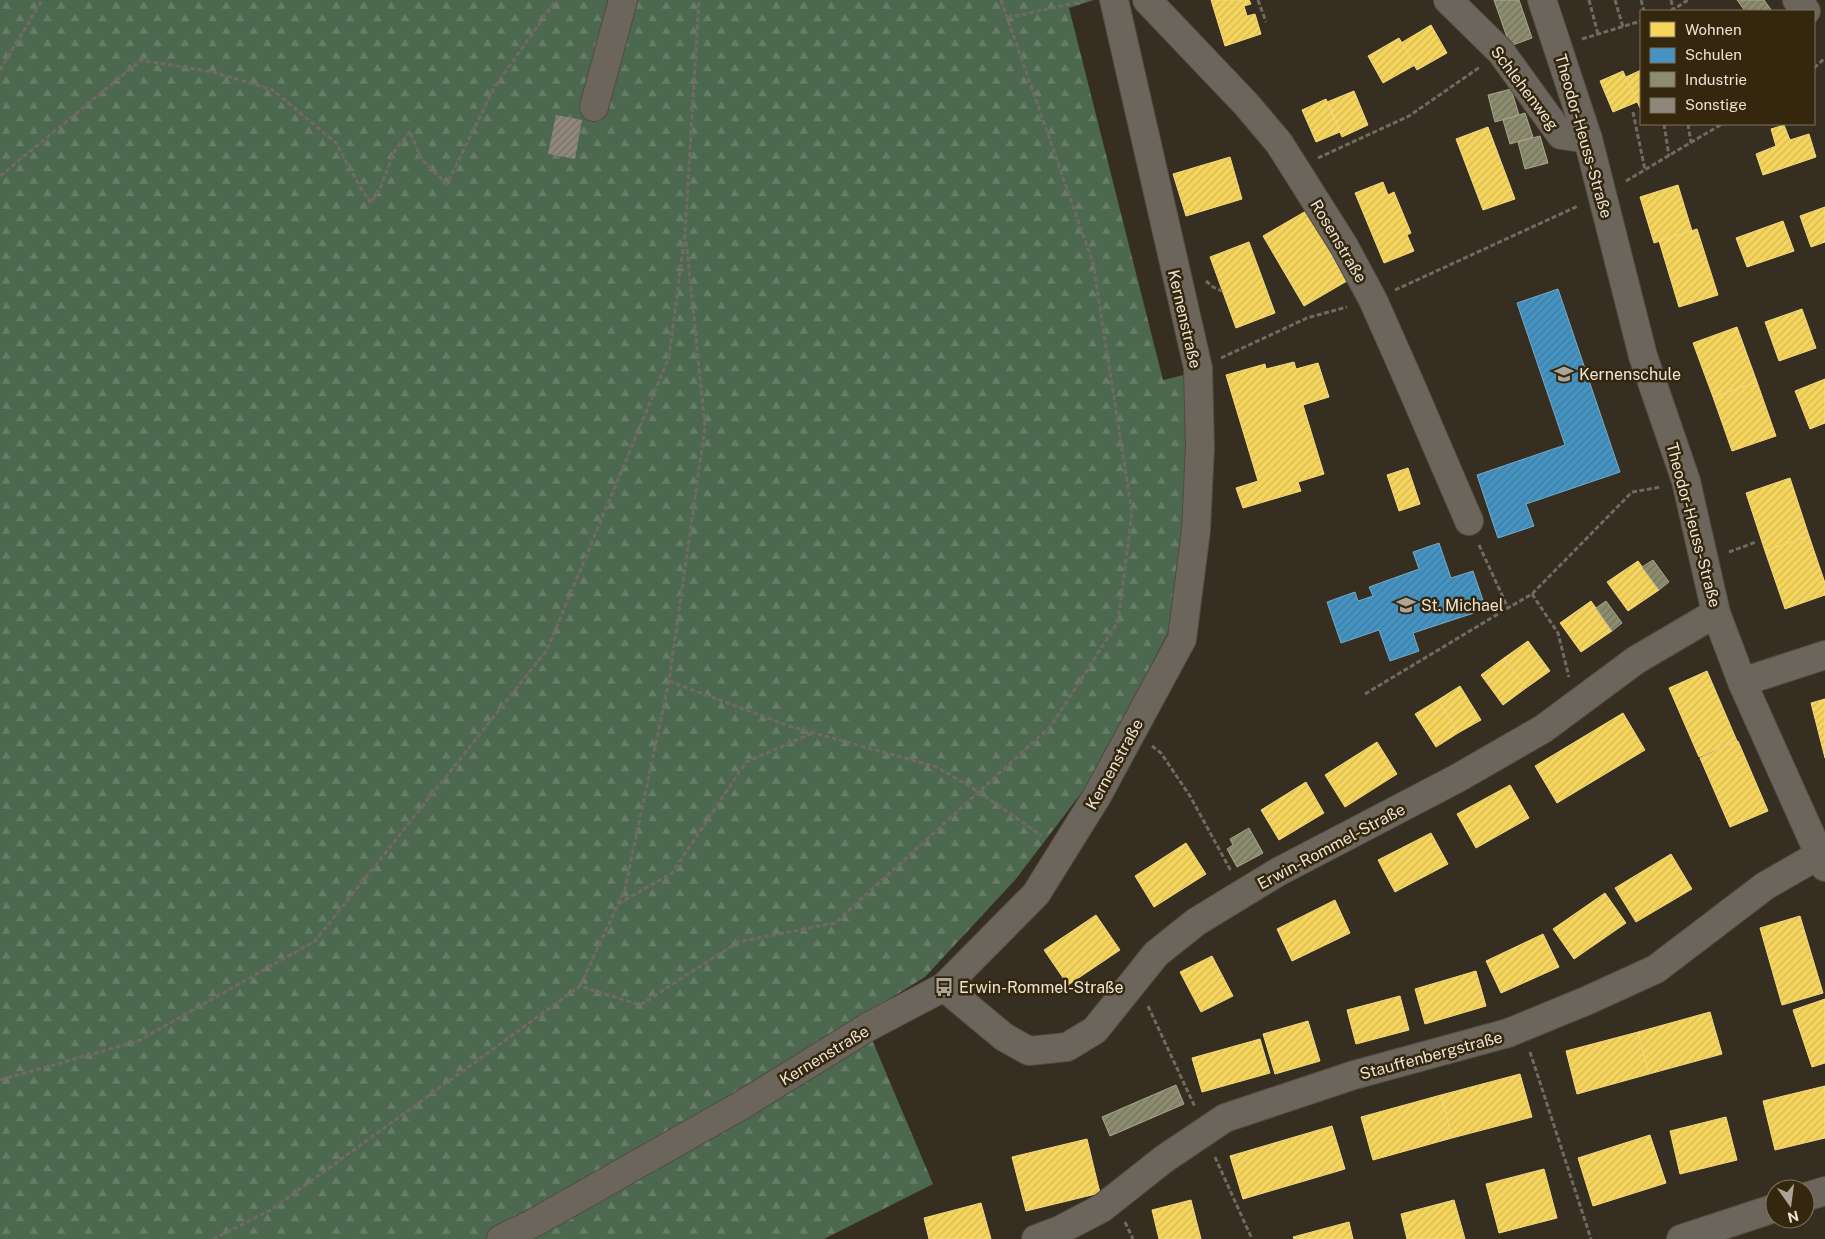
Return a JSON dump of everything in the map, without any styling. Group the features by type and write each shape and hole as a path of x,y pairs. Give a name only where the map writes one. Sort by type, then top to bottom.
{"street":[{"path":"594,107 623,0"},
{"name":"Kernenstraße","path":"501,1239 532,1224 692,1134 868,1027 944,987 1036,894 1097,796 1182,638 1196,530 1200,446 1198,368 1114,0"},
{"name":"Rosenstraße","path":"1147,0 1246,104 1279,143 1344,246 1373,300 1469,521"},
{"name":"Schlehenweg","path":"1448,0 1501,52 1561,135 1588,139"},
{"name":"Theodor-Heuss-Straße","path":"1542,0 1588,139 1643,356 1686,482 1716,613 1742,682 1822,861"},
{"path":"1797,0 1805,10"},
{"name":"Erwin-Rommel-Straße","path":"944,987 1004,1037 1029,1051 1067,1047 1095,1030 1156,954 1196,922 1278,872 1464,775 1543,728 1636,660 1716,613"},
{"path":"1742,682 1825,655"},
{"name":"Stauffenbergstraße","path":"1036,1239 1060,1230 1102,1208 1164,1159 1225,1118 1354,1075 1508,1034 1586,1001 1656,969 1765,886 1822,861"},
{"path":"1682,1239 1765,1211"}],"path":[{"path":"0,70 42,0"},
{"path":"0,176 141,60 213,72 273,90 336,142 360,187 371,203 381,186 394,152 410,131 421,159 447,184 494,88 556,0"},
{"path":"0,1080 138,1041 315,941 547,650 669,358 685,234 699,0"},
{"path":"580,986 640,1005 738,942 835,923 1051,726 1118,622 1132,513 1093,262 1001,0"},
{"path":"1007,18 1088,0"},
{"path":"1258,0 1266,22"},
{"path":"1589,0 1598,34"},
{"path":"1615,0 1623,27"},
{"path":"1671,0 1672,10 1688,0"},
{"path":"1558,46 1640,21"},
{"path":"1295,169 1409,116 1501,52"},
{"path":"1815,67 1825,58"},
{"path":"1633,112 1645,170"},
{"path":"1664,125 1669,156"},
{"path":"1688,125 1692,142"},
{"path":"1198,368 1307,318 1373,300 1602,194 1669,156 1715,126"},
{"path":"213,1239 272,1210 580,986 625,889 669,681 705,427 685,234"},
{"path":"1365,694 1532,594 1632,492"},
{"path":"1469,521 1508,608"},
{"path":"1532,594 1558,633 1576,704"},
{"path":"669,681 788,726 937,767 979,792 1063,851"},
{"path":"1133,730 1161,752 1190,796 1244,894"},
{"path":"618,904 672,873 746,762 814,733"},
{"path":"1523,1027 1591,1239"}],"green space":[{"path":"0,0 1094,0 1069,8 1163,380 1188,374 1185,528 1170,629 1089,783 1015,880 925,977 862,1016 933,1184 824,1239 0,1239"}],"building: Wohnen":[{"path":"1211,0 1249,0 1251,4 1244,6 1247,16 1255,14 1261,34 1225,46"},
{"path":"1431,25 1447,53 1417,70 1401,43"},
{"path":"1399,38 1415,65 1383,83 1368,56"},
{"path":"1640,70 1640,108 1626,77"},
{"path":"1623,71 1637,102 1613,112 1600,81"},
{"path":"1354,91 1368,125 1342,137 1327,102"},
{"path":"1326,99 1340,132 1316,142 1302,110"},
{"path":"1784,125 1790,140 1809,134 1816,157 1763,175 1756,154 1776,146 1771,129"},
{"path":"1488,127 1515,199 1483,210 1456,139"},
{"path":"1230,157 1242,199 1186,216 1173,174"},
{"path":"1383,182 1388,195 1394,192 1411,233 1407,235 1414,251 1384,263 1355,193"},
{"path":"1678,185 1692,231 1654,243 1640,197"},
{"path":"1825,207 1825,242 1811,247 1800,216"},
{"path":"1306,211 1347,281 1304,306 1263,236"},
{"path":"1783,221 1794,251 1747,267 1736,238"},
{"path":"1697,229 1718,295 1679,307 1659,241"},
{"path":"1249,242 1275,313 1236,328 1210,257"},
{"path":"1802,309 1816,348 1779,361 1765,322"},
{"path":"1737,327 1757,382 1713,397 1693,343"},
{"path":"1294,362 1296,369 1318,363 1329,397 1303,405 1324,474 1298,482 1301,491 1243,508 1236,488 1258,481 1226,375 1265,364 1266,369"},
{"path":"1825,379 1825,423 1810,429 1795,391"},
{"path":"1757,382 1776,436 1732,451 1713,397"},
{"path":"1408,468 1420,504 1399,511 1387,475"},
{"path":"1790,478 1809,536 1765,551 1746,493"},
{"path":"1809,536 1825,583 1825,595 1785,609 1765,551"},
{"path":"1638,561 1659,590 1628,611 1607,582"},
{"path":"1591,601 1612,631 1581,652 1560,623"},
{"path":"1528,641 1550,671 1526,688 1504,658"},
{"path":"1504,658 1526,688 1503,705 1481,675"},
{"path":"1707,671 1737,741 1699,757 1669,688"},
{"path":"1460,686 1481,720 1458,733 1438,700"},
{"path":"1825,699 1825,758 1811,703"},
{"path":"1438,700 1458,733 1436,747 1415,714"},
{"path":"1623,713 1645,750 1557,803 1535,766"},
{"path":"1738,741 1768,811 1730,827 1700,758"},
{"path":"1377,742 1397,774 1345,807 1325,775"},
{"path":"1306,782 1324,813 1279,840 1261,810"},
{"path":"1510,785 1529,818 1476,848 1457,814"},
{"path":"1431,833 1448,864 1395,892 1378,860"},
{"path":"1186,843 1206,874 1154,907 1135,876"},
{"path":"1671,854 1692,889 1636,922 1615,888"},
{"path":"1605,893 1626,923 1574,959 1553,929"},
{"path":"1335,900 1350,933 1292,961 1277,929"},
{"path":"1096,915 1120,950 1068,985 1044,950"},
{"path":"1800,916 1823,993 1782,1005 1760,928"},
{"path":"1543,934 1559,967 1501,993 1486,961"},
{"path":"1212,956 1233,996 1201,1012 1180,972"},
{"path":"1476,971 1486,1006 1425,1024 1415,989"},
{"path":"1400,996 1409,1030 1356,1044 1347,1010"},
{"path":"1825,999 1825,1063 1812,1067 1793,1010"},
{"path":"1710,1012 1722,1054 1649,1074 1638,1032"},
{"path":"1308,1021 1320,1061 1275,1074 1263,1034"},
{"path":"1638,1032 1649,1074 1577,1094 1566,1051"},
{"path":"1260,1039 1270,1073 1202,1092 1192,1058"},
{"path":"1520,1074 1532,1117 1452,1138 1441,1095"},
{"path":"1825,1086 1825,1138 1775,1150 1763,1101"},
{"path":"1441,1095 1452,1138 1373,1160 1361,1117"},
{"path":"1726,1117 1737,1160 1680,1174 1670,1131"},
{"path":"1332,1126 1345,1169 1243,1199 1230,1156"},
{"path":"1650,1135 1666,1183 1593,1206 1578,1158"},
{"path":"1087,1139 1100,1193 1026,1211 1012,1157"},
{"path":"1544,1169 1557,1218 1499,1233 1486,1184"},
{"path":"1191,1200 1201,1239 1159,1239 1152,1210"},
{"path":"1454,1200 1465,1239 1407,1239 1401,1214"},
{"path":"981,1203 991,1239 929,1239 924,1218"},
{"path":"1349,1222 1353,1239 1294,1239 1293,1237"}],"building: Schulen":[{"name":"Kernenschule","path":"1558,289 1620,472 1526,504 1534,526 1498,538 1477,475 1565,445 1517,303"},
{"name":"St. Michael","path":"1439,543 1451,578 1473,571 1486,609 1413,633 1419,651 1390,661 1379,630 1341,643 1327,602 1355,592 1358,601 1373,596 1369,587 1419,569 1413,552"}],"building: Industrie":[{"path":"1494,0 1519,0 1532,38 1510,46"},
{"path":"1737,0 1764,0 1771,10 1744,10"},
{"path":"1511,89 1519,115 1495,122 1488,95"},
{"path":"1525,113 1533,137 1510,144 1503,120"},
{"path":"1540,136 1548,163 1525,169 1518,142"},
{"path":"1653,560 1669,582 1659,590 1642,567"},
{"path":"1606,601 1622,623 1612,631 1596,608"},
{"path":"1249,828 1263,853 1237,867 1227,849 1233,845 1230,839"},
{"path":"1176,1085 1184,1104 1110,1136 1102,1117"}],"building: Sonstige":[{"path":"556,115 582,120 575,159 548,154"}],"place":[{"name":"Kernenschule","path":"1564,374"},
{"name":"St. Michael","path":"1406,605"},
{"name":"Erwin-Rommel-Straße","path":"944,987"}]}
